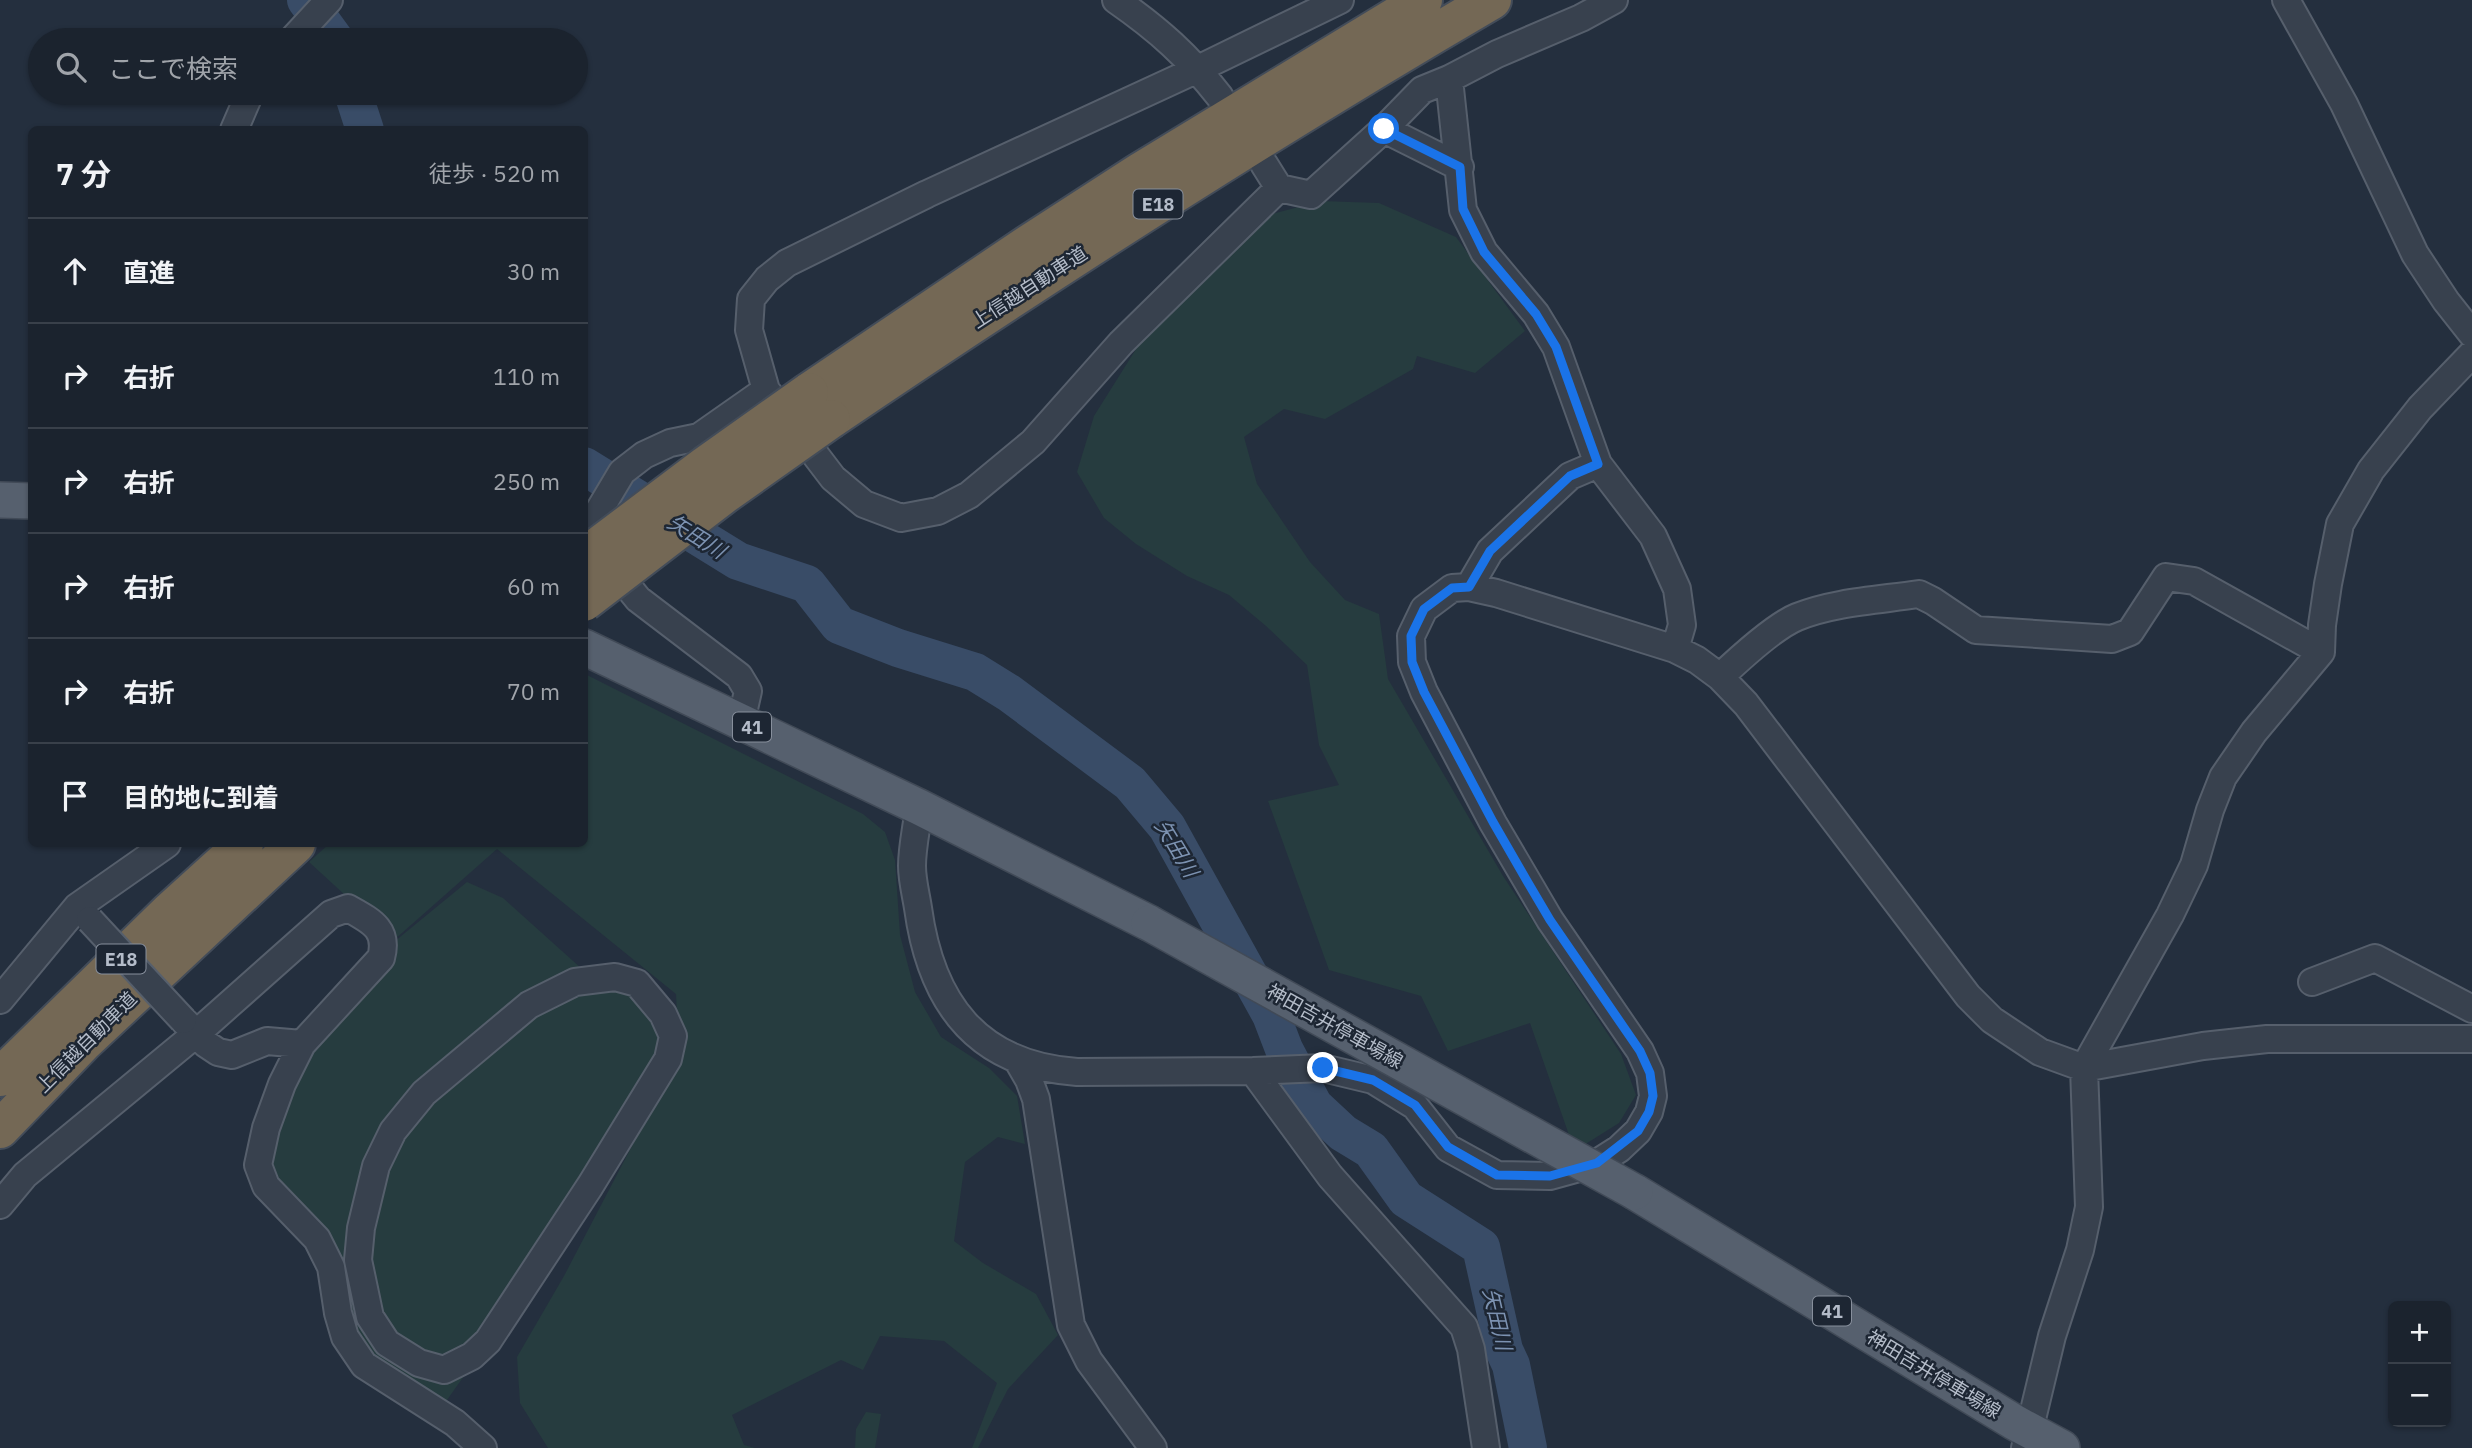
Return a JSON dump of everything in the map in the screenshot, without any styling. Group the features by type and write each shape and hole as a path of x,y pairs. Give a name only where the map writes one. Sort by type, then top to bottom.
{"highway":[{"name":"上信越自動車道","path":"588,599 725,494 820,406 1016,253 1140,172 1423,0"},
{"name":"上信越自動車道","path":"588,554 705,465 820,406 1044,276 1492,0"},
{"name":"上信越自動車道","path":"0,1077 169,912 241,847"},
{"name":"上信越自動車道","path":"0,1129 84,1042 293,847"},
{"path":"0,1139 84,1042"}],"main road":[{"path":"0,500 28,501"},
{"name":"神田吉井停車場線","path":"588,649 919,807 1149,923 1636,1192 2027,1438 2062,1448"}],"street":[{"path":"303,28 329,0"},
{"path":"1116,0 1158,30 1198,69 1220,97"},
{"path":"1279,188 1121,343 1033,442 969,495 938,511 901,518 864,504 834,478 766,390 749,330 751,299 767,279 787,264 916,200 1340,0"},
{"path":"1264,164 1279,188 1311,195 1384,129 1422,90 1581,18 1614,0"},
{"path":"2286,0 2344,104 2376,176 2416,254 2446,301 2472,334"},
{"path":"1449,79 1463,209 1484,252 1536,314 1556,347 1598,464 1653,536 1676,589 1682,625 1675,649"},
{"path":"236,126 245,105"},
{"path":"1384,129 1460,167"},
{"path":"2027,1438 2052,1336 2086,1228 2089,1207 2084,1068 2170,915 2194,864 2223,778 2254,732 2321,652 2328,584 2340,524 2371,470 2420,408 2472,354"},
{"path":"741,722 748,691 739,676 638,598 600,552 594,531 597,514 622,472 644,455 670,443 699,437 766,390"},
{"path":"1469,587 1490,551 1570,476 1598,464"},
{"path":"1720,677 1741,656 1793,618 1817,610 1919,594 1976,630 2112,639 2130,632 2166,577 2194,580 2321,652"},
{"path":"919,807 912,866 922,939 932,970 946,997 977,1036 997,1052 1049,1070 1077,1072 1323,1068 1373,1080 1415,1105 1448,1147 1497,1175 1550,1176 1597,1163 1638,1131 1649,1112 1653,1096 1650,1073 1640,1051 1550,920 1493,822 1424,692 1412,662 1411,636 1424,609 1452,588 1469,587 1675,649 1697,660 1720,677 1746,704 1968,996 1992,1020 2040,1052 2084,1068 2203,1046 2267,1039 2472,1039"},
{"path":"0,1000 83,913 163,847"},
{"path":"0,1205 25,1175 190,1027 331,914 348,908 380,929 384,944 381,958 302,1044 282,1084 266,1128 258,1165 266,1186 317,1239 331,1267 338,1313 345,1337 364,1365 455,1423 483,1448"},
{"path":"83,913 206,1044 219,1052 232,1055 267,1041 302,1044"},
{"path":"2312,982 2375,958 2472,1009"},
{"path":"430,1407 444,1370 472,1356 488,1341 590,1186 668,1059 673,1036 663,1014 637,983 615,977 575,982 529,1005 424,1093 393,1131 376,1166 358,1260 370,1317 387,1343 419,1363 444,1370"},
{"path":"1018,1061 1036,1099 1070,1325 1089,1361 1153,1448"},
{"path":"1264,1070 1330,1176 1464,1327 1471,1349 1486,1448"}],"green space":[{"path":"1321,201 1379,203 1456,237 1525,331 1475,373 1417,356 1413,369 1325,419 1284,409 1244,437 1257,484 1310,562 1345,600 1379,614 1388,679 1503,876 1621,1054 1636,1095 1619,1123 1584,1145 1569,1135 1530,1023 1448,1051 1421,996 1329,970 1268,801 1339,785 1319,745 1307,665 1229,595 1187,576 1136,544 1104,518 1077,472 1094,416 1143,338 1272,214"},
{"path":"588,676 863,814 885,832 895,860 900,935 915,992 941,1037 989,1068 1017,1096 1025,1144 998,1137 965,1162 954,1241 983,1263 1036,1294 1058,1335 1008,1389 978,1448 972,1448 997,1383 944,1341 880,1336 863,1370 841,1360 732,1415 744,1445 755,1448 548,1448 520,1403 517,1357 564,1276 645,1121 442,1407 368,1361 350,1335 337,1267 272,1177 266,1161 306,1047 389,946 467,882 503,898 582,969 677,1014 676,994 497,849 394,940 309,862 326,847 588,847"},
{"path":"866,1412 881,1414 875,1448 855,1448 856,1429"}],"waterway":[{"name":"矢田川","path":"306,0 326,28"},
{"name":"矢田川","path":"357,105 364,126"},
{"name":"矢田川","path":"588,468 738,561 807,584 839,625 898,648 975,672 1009,693 1130,783 1167,827 1271,1015 1284,1049 1314,1106 1343,1133 1371,1150 1406,1199 1481,1247 1504,1350 1511,1365 1528,1448"}],"route":[{"path":"1323,1068 1373,1080 1415,1105 1448,1147 1497,1175 1550,1176 1597,1163 1619,1149 1638,1131 1649,1112 1653,1096 1650,1073 1640,1051 1550,920 1527,881 1424,692 1412,662 1411,636 1424,609 1452,588 1469,587 1490,551 1570,476 1598,464 1556,347 1536,314 1484,252 1463,209 1460,167 1384,129"}]}
